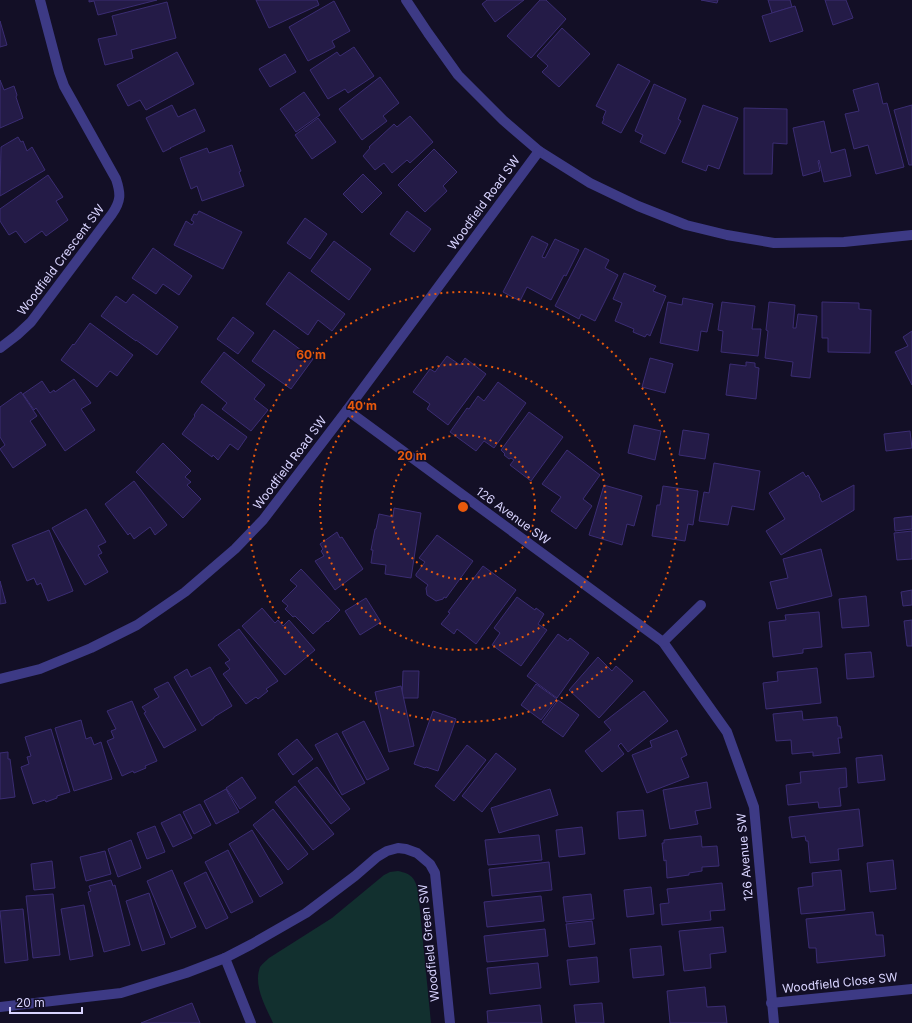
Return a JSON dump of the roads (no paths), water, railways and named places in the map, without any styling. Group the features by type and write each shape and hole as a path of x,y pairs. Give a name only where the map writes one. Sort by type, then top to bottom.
{"street":[{"name":"Woodfield Crescent SW","path":"0,348 17,336 31,322 112,214 118,205 120,196 116,179 64,86 40,0"},
{"path":"406,0 458,75 503,120 539,151 590,184 638,206 686,225 727,235 774,243 844,242 912,234"},
{"name":"Woodfield Road SW","path":"0,679 40,669 91,648 137,625 185,592 235,549 263,520 347,410 539,151"},
{"name":"126 Avenue SW","path":"347,410 663,642 727,732 754,807 774,1023"},
{"path":"663,642 701,605"},
{"name":"Woodfield Green SW","path":"0,1007 121,993 186,973 225,958 306,913 355,876 377,857 387,851 398,848 417,853 430,864 434,873 450,1023"},
{"path":"225,958 251,1023"},
{"name":"Woodfield Close SW","path":"771,1003 912,989"}]}
